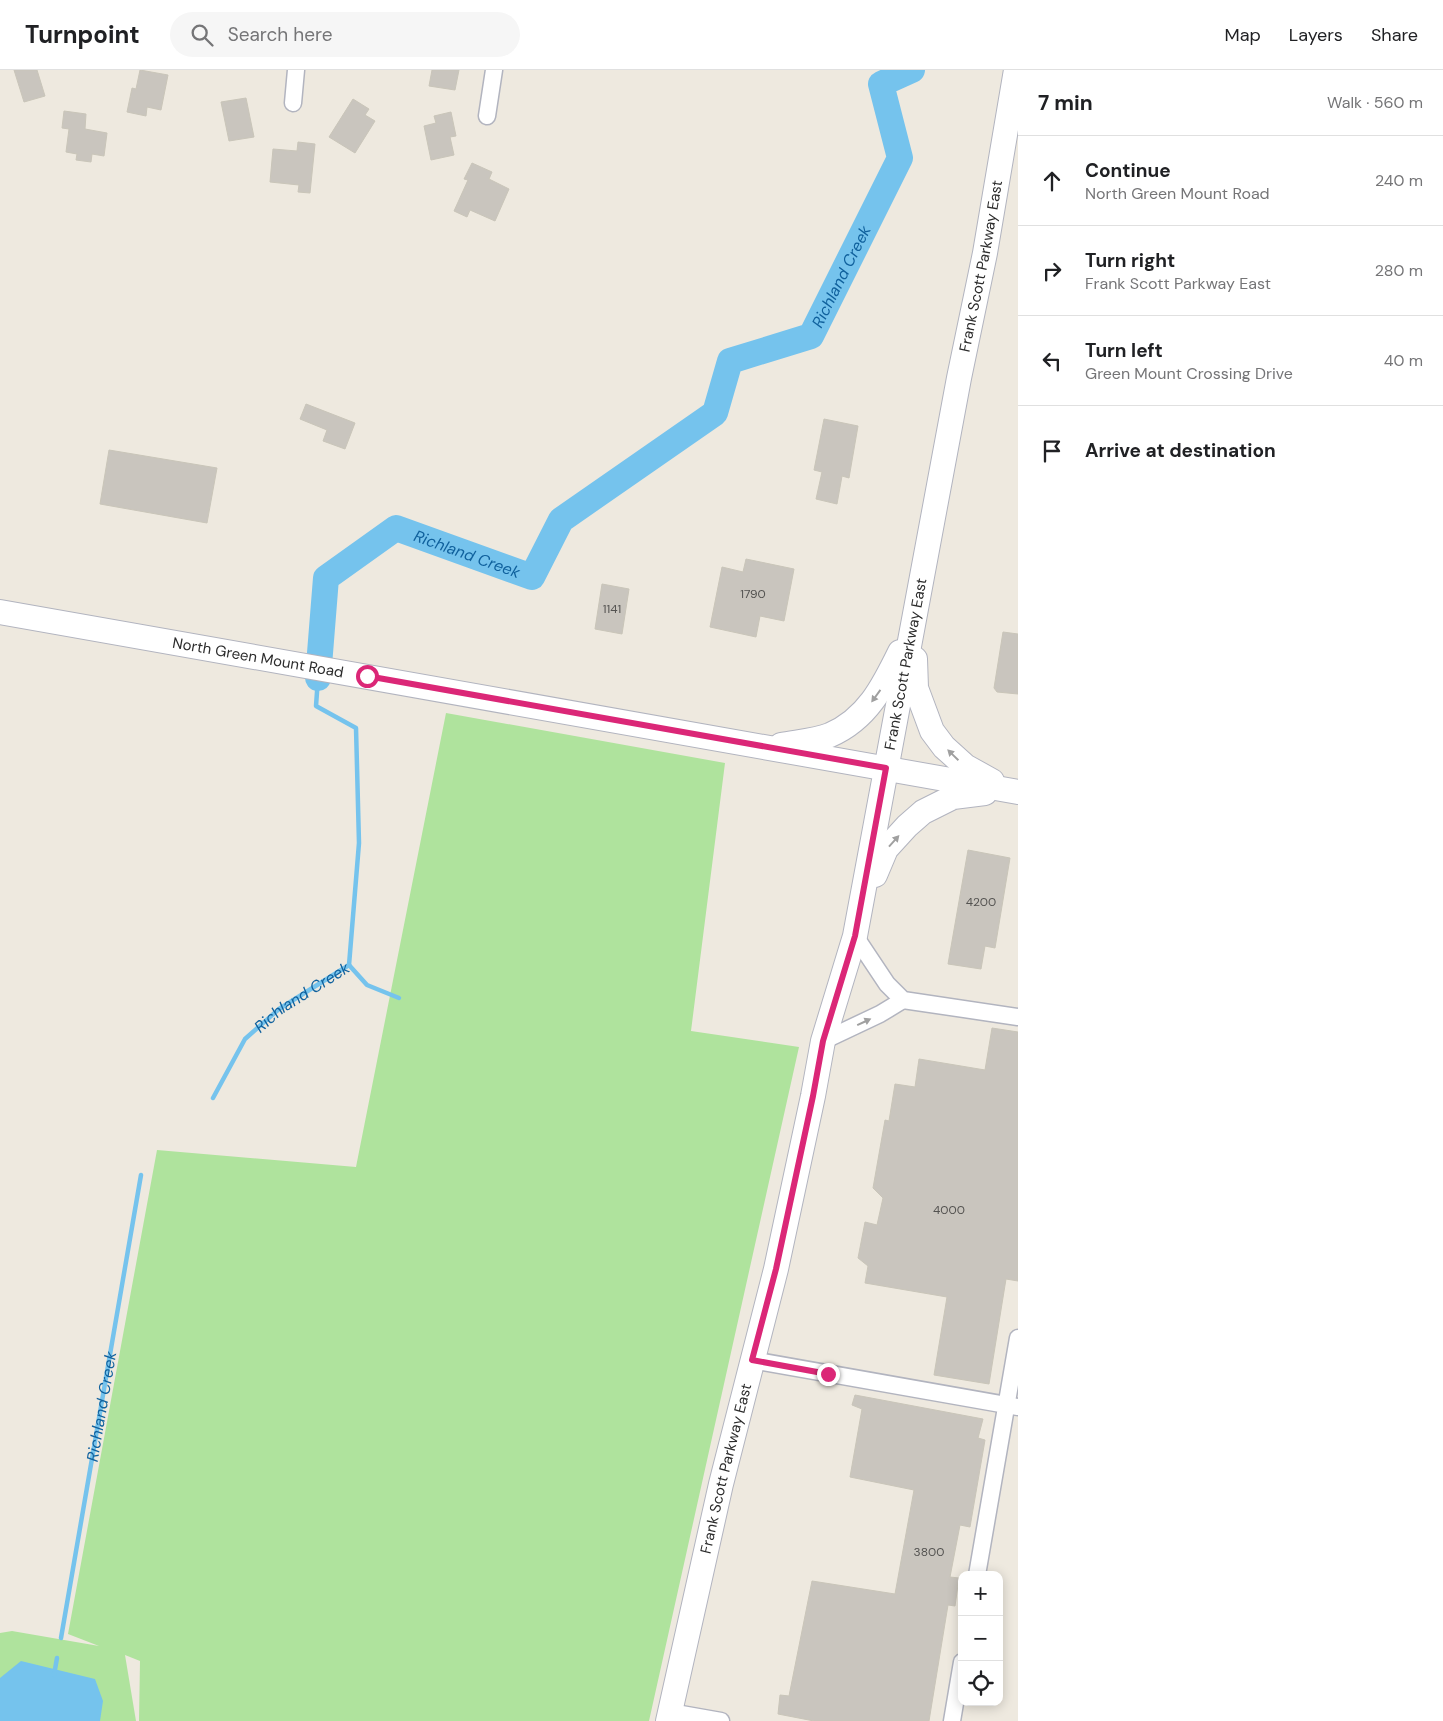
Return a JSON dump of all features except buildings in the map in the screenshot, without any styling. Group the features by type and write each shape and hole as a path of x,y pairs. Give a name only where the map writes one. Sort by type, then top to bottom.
{"main road":[{"name":"Frank Scott Parkway East","path":"669,1716 719,1493 776,1269 823,1041 856,926 959,378 985,253 1016,70"},
{"name":"North Green Mount Road","path":"0,612 1014,791"},
{"path":"769,748 829,735 861,716 886,682 914,621"},
{"path":"914,621 916,688 932,731 944,747 965,766 1014,791"},
{"path":"856,926 886,849 923,812 953,797 1014,791"}],"street":[{"path":"292,103 296,70"},
{"path":"487,116 494,70"},
{"path":"856,926 887,984 903,1000 1018,1017"},
{"path":"823,1041 880,1014 903,1000"},
{"path":"978,1571 1012,1406 1018,1338"},
{"path":"752,1360 1012,1406"},
{"path":"952,1721 958,1686"},
{"path":"669,1716 721,1721"}],"green space":[{"path":"446,713 725,763 691,1031 799,1047 649,1721 139,1721 140,1661 125,1655 136,1721 0,1721 0,1633 12,1631 99,1646 68,1634 157,1150 356,1167"}],"water":[{"path":"21,1661 95,1679 103,1701 100,1721 0,1721 0,1678"}],"waterway":[{"name":"Richland Creek","path":"318,678 326,578 396,528 532,577 561,520 715,413 730,361 811,336 900,158 881,84 912,70"},
{"name":"Richland Creek","path":"318,678 316,706 356,728 359,843 349,965"},
{"path":"349,965 367,985 399,998"},
{"name":"Richland Creek","path":"213,1098 245,1039 279,1009 349,965"},
{"name":"Richland Creek","path":"61,1638 141,1175"},
{"name":"Richland Creek","path":"54,1675 57,1658"}],"route":[{"path":"367,676 886,768 855,936 823,1041 776,1269 752,1360 828,1374"}]}
